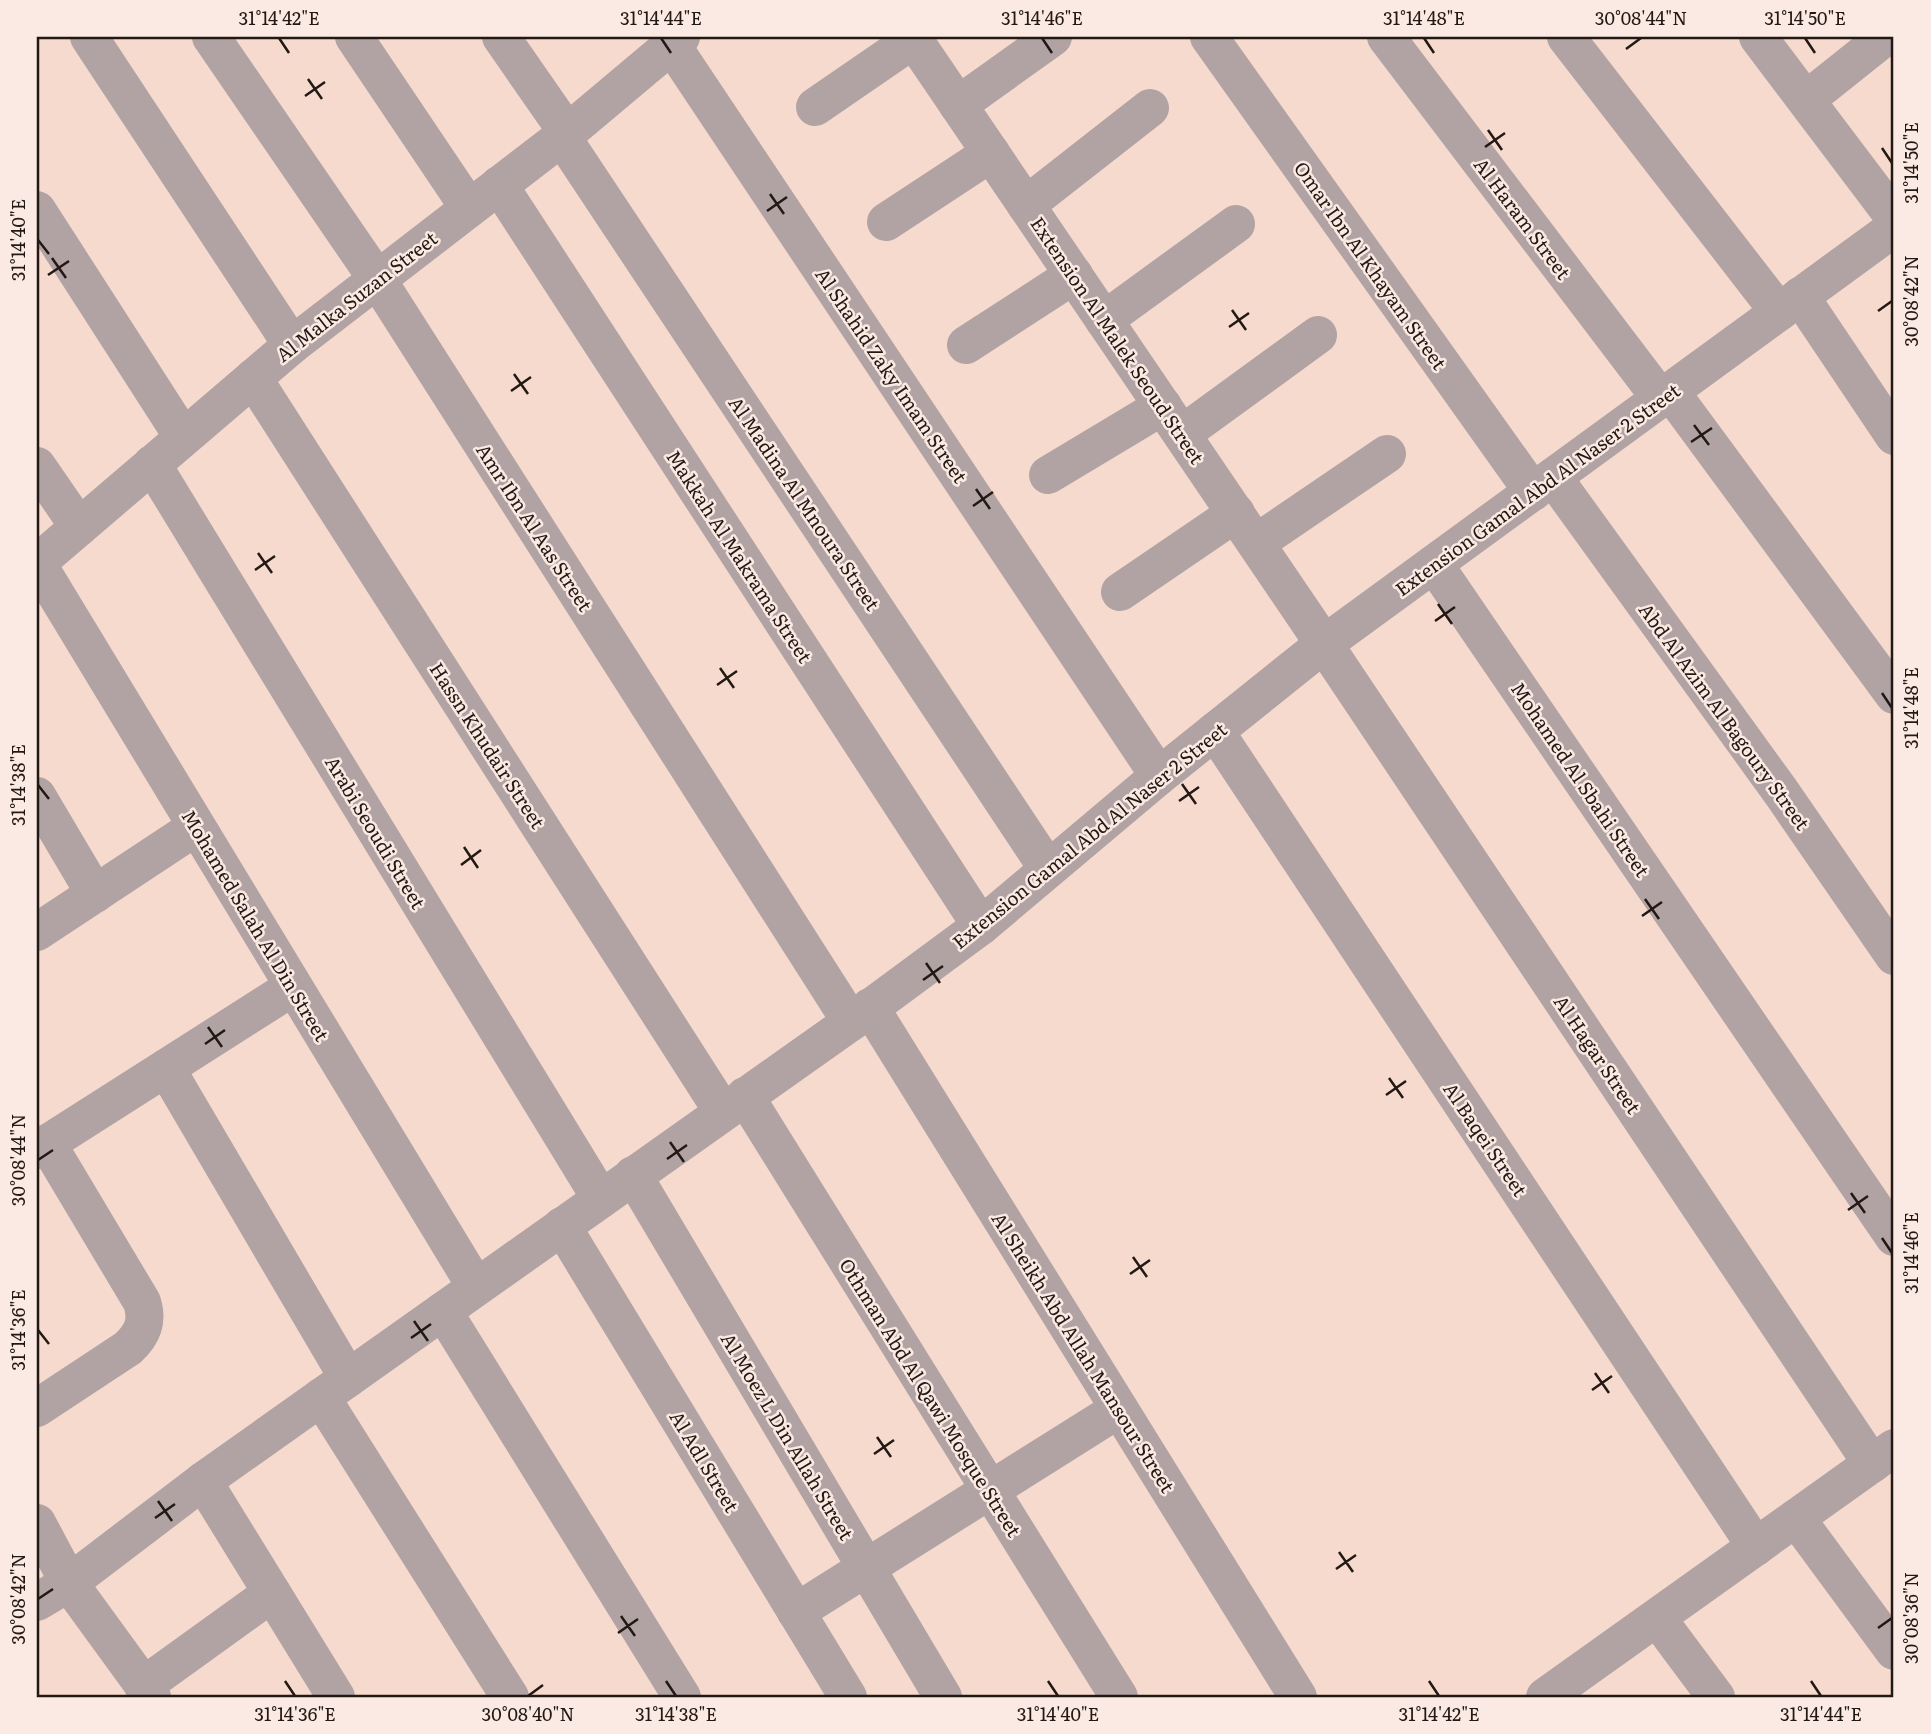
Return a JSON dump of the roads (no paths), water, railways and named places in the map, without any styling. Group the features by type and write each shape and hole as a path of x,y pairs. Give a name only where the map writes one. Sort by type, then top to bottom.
{"street":[{"path":"89,37 292,345"},
{"name":"Amr Ibn Al Aas Street","path":"211,37 377,279 861,1015"},
{"path":"354,37 469,208"},
{"name":"Al Madina Al Mnoura Street","path":"501,37 1048,869"},
{"path":"958,105 1053,37"},
{"name":"Omar Ibn Al Khayam Street","path":"1209,37 1543,485"},
{"name":"Al Haram Street","path":"1386,37 1666,395 1894,695"},
{"path":"1566,37 1789,304 1894,436"},
{"path":"1758,37 1894,217"},
{"path":"1806,100 1885,37"},
{"path":"815,107 913,38"},
{"name":"Extension Al Malek Seoud Street","path":"913,38 1324,644"},
{"name":"Al Malka Suzan Street","path":"37,563 292,345 565,134 676,41"},
{"name":"Al Shahid Zaky Imam Street","path":"676,41 1159,776"},
{"path":"1026,205 1150,108"},
{"path":"886,222 991,153"},
{"name":"Makkah Al Makrama Street","path":"499,185 981,926"},
{"path":"37,210 183,437"},
{"path":"1104,320 1236,224"},
{"name":"Extension Gamal Abd Al Naser 2 Street","path":"37,1602 69,1583 203,1481 861,1015 981,926 1159,776 1324,644 1894,228"},
{"path":"966,345 1074,275"},
{"path":"1048,475 1172,420 1318,335"},
{"name":"Hassn Khudair Street","path":"253,378 734,1104"},
{"path":"1120,592 1387,454"},
{"name":"Arabi Seoudi Street","path":"152,464 601,1199"},
{"path":"37,466 79,527"},
{"name":"Abd Al Azim Al Bagoury Street","path":"1543,485 1781,792 1894,956"},
{"name":"Mohamed Salah Al Din Street","path":"37,563 475,1287"},
{"name":"Mohamed Al Sbahi Street","path":"1434,564 1894,1237"},
{"name":"Al Hagar Street","path":"1324,644 1883,1456"},
{"name":"Al Baqei Street","path":"1215,731 1756,1547"},
{"path":"37,796 94,894"},
{"path":"37,932 196,828"},
{"path":"37,1408 128,1348 138,1339 146,1314 142,1302 42,1146 293,987"},
{"name":"Al Sheikh Abd Allah Mansour Street","path":"861,1015 1119,1409 1298,1697"},
{"path":"166,1068 334,1388 510,1697"},
{"name":"Othman Abd Al Qawi Mosque Street","path":"734,1104 989,1491 1119,1697"},
{"name":"Al Moez L Din Allah Street","path":"633,1175 943,1697"},
{"name":"Al Adl Street","path":"562,1226 848,1697"},
{"path":"443,1311 681,1697"},
{"path":"796,1612 1119,1409"},
{"path":"1545,1697 1883,1456"},
{"path":"203,1481 336,1697"},
{"path":"1796,1518 1894,1651"},
{"path":"37,1523 69,1583 148,1691 272,1593"},
{"path":"1657,1618 1716,1697"}]}
